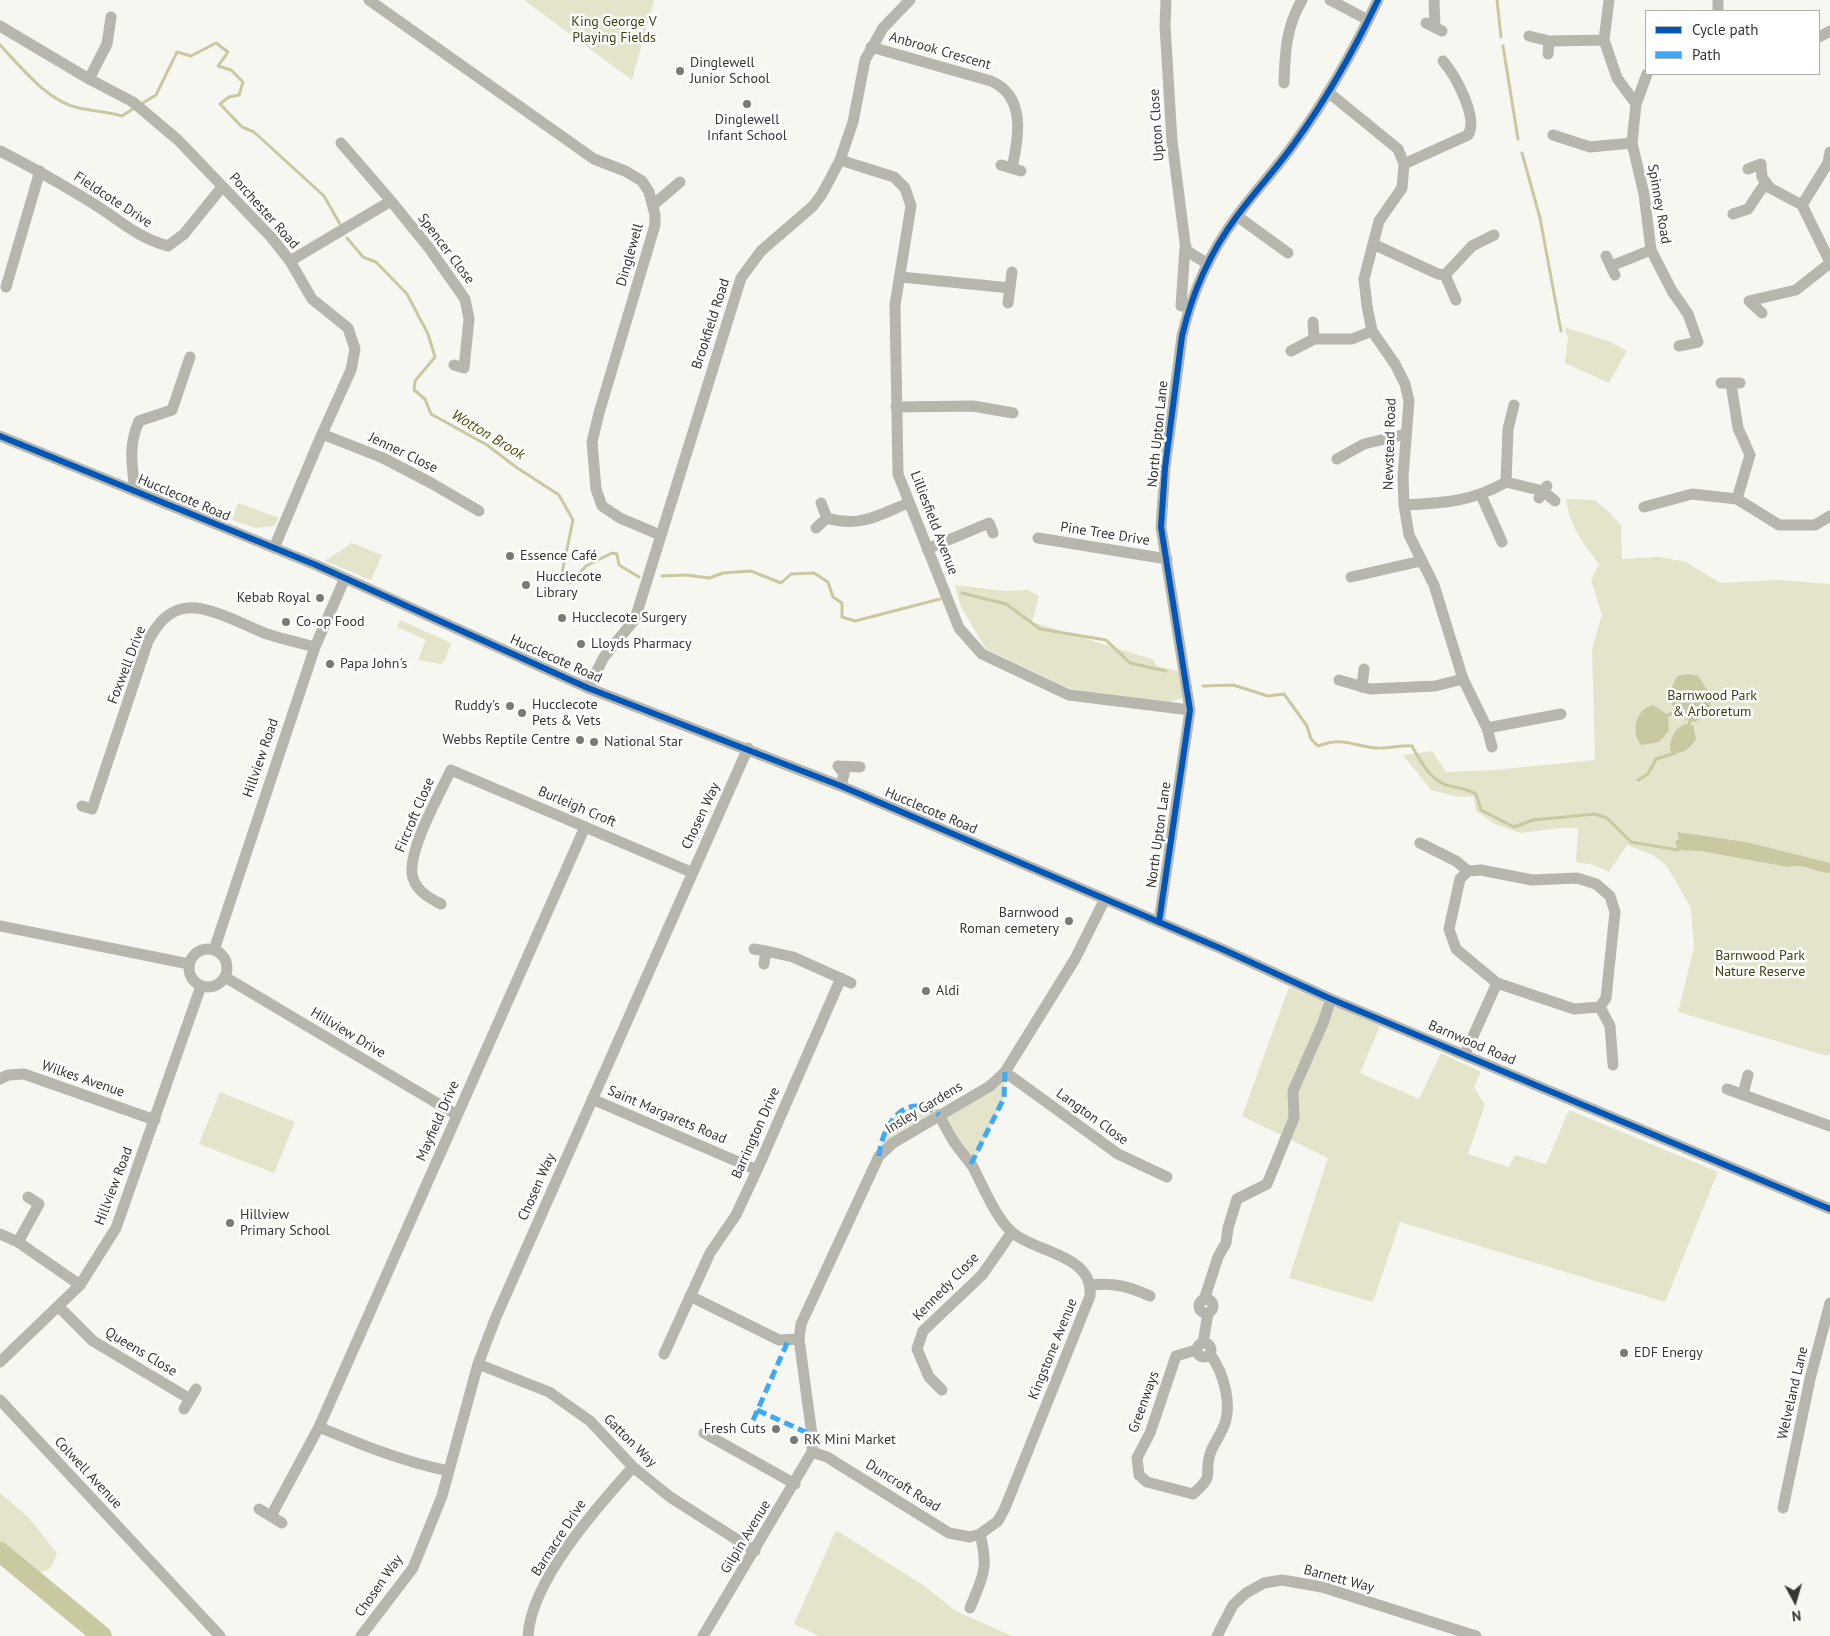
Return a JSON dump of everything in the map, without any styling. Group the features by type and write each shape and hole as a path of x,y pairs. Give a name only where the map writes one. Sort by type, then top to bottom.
{"street":[{"name":"Dinglewell","path":"369,0 386,5 594,159 625,171 642,181 649,192 653,205 655,225 598,413 592,442 596,489 602,506 620,518 660,535"},
{"name":"Brookfield Road","path":"588,688 604,658 635,619 741,278 761,251 813,206 822,194 840,160 853,122 862,71 872,47 890,18 910,0"},
{"name":"Upton Close","path":"1166,0 1165,26 1172,141 1185,247 1181,306"},
{"path":"1284,83 1287,33 1302,0"},
{"path":"1330,0 1368,20"},
{"name":"North Upton Lane","path":"1159,922 1190,710 1162,527 1174,391 1187,315 1208,264 1237,216 1296,141 1328,92 1378,0"},
{"path":"1434,0 1434,27"},
{"path":"1609,0 1604,40 1617,78 1636,104"},
{"path":"89,79 107,44 112,16"},
{"name":"Porchester Road","path":"0,26 138,106 178,140 270,236 290,261 312,299 348,328 355,349 351,370 274,548"},
{"path":"1529,36 1549,41 1604,40"},
{"path":"1548,54 1549,41"},
{"name":"Anbrook Crescent","path":"872,47 991,81 1003,88 1014,100 1017,116 1016,151 1011,168"},
{"path":"1328,92 1398,149 1404,164 1477,131 1471,120 1461,76 1443,61"},
{"name":"Spinney Road","path":"1647,75 1636,104 1632,143 1644,194 1651,250 1672,291 1688,314 1698,342 1679,346"},
{"path":"1553,135 1590,147 1632,143"},
{"name":"Spencer Close","path":"341,143 429,248 465,299 469,319 464,368 454,366"},
{"name":"Fieldcote Drive","path":"0,151 40,171 146,240 168,246 184,234 222,187"},
{"path":"1802,205 1828,163 1830,152"},
{"name":"Lilliesfield Avenue","path":"840,160 894,177 910,196 911,216 896,304 895,327 898,474 959,628 982,654 1069,695 1190,710"},
{"name":"Newstead Road","path":"1404,164 1402,188 1379,221 1364,279 1372,331 1395,364 1405,384 1409,401 1403,477 1404,505 1409,535 1434,585 1463,679 1487,728 1492,746"},
{"path":"1748,169 1761,164 1762,177 1770,188 1802,205 1830,263 1796,290 1749,301 1762,313"},
{"path":"6,287 40,171"},
{"path":"653,205 680,182"},
{"path":"1733,214 1748,209 1766,182"},
{"path":"290,261 391,201"},
{"path":"1237,216 1288,253"},
{"path":"1445,275 1472,246 1494,235"},
{"path":"1373,244 1438,274 1445,275"},
{"path":"1185,247 1190,253 1208,264"},
{"path":"1611,266 1651,250"},
{"path":"1008,303 1012,272"},
{"path":"1445,275 1456,300"},
{"path":"901,277 1010,288"},
{"path":"1313,322 1314,340"},
{"path":"1291,351 1314,340 1352,339 1372,331"},
{"path":"135,491 131,455 132,438 139,421 172,410 190,357"},
{"path":"1730,383 1738,428 1750,455 1736,499"},
{"path":"1506,482 1508,429 1514,404"},
{"path":"896,407 973,406 1013,413"},
{"name":"Jenner Close","path":"322,434 383,458 431,483 471,511"},
{"path":"1337,460 1364,444 1406,434"},
{"name":"Hucclecote Road","path":"0,436 345,578 588,688 645,711 748,748 1105,899"},
{"path":"1404,505 1457,502 1481,495 1506,482 1543,492 1555,501"},
{"path":"1644,507 1692,494 1736,499 1779,525 1814,525 1830,516"},
{"path":"1481,495 1502,542"},
{"path":"821,503 827,518"},
{"path":"827,518 852,523 866,521 908,503"},
{"path":"816,528 827,518"},
{"path":"927,548 989,523"},
{"name":"Pine Tree Drive","path":"1038,538 1166,559"},
{"path":"1357,573 1421,561"},
{"name":"Hillview Road","path":"214,950 315,647 345,578"},
{"name":"Foxwell Drive","path":"92,809 148,641 159,623 166,617 178,610 199,608 276,637 315,647"},
{"path":"1362,687 1364,669"},
{"path":"1339,680 1370,689 1435,686 1463,679"},
{"path":"1487,728 1561,714"},
{"name":"Chosen Way","path":"361,1636 413,1568 449,1472 478,1364 496,1317 691,872 748,748"},
{"path":"841,786 844,774 838,766 860,767"},
{"name":"Burleigh Croft","path":"450,770 691,872"},
{"name":"Fircroft Close","path":"441,904 423,901 412,878 411,859 450,770"},
{"name":"Mayfield Drive","path":"271,1516 319,1427 585,827"},
{"path":"1420,843 1456,861 1468,871"},
{"path":"1481,870 1532,880 1577,878 1596,884 1610,896 1615,912 1606,998 1600,1007 1574,1009 1497,983 1456,949 1449,929 1460,879 1468,871 1481,870"},
{"name":"Barnwood Road","path":"1105,899 1331,998 1830,1209"},
{"name":"Insley Gardens","path":"812,1452 812,1435 799,1340 802,1324 879,1156 893,1143 990,1086 1005,1072 1075,960 1105,899"},
{"path":"0,926 189,964"},
{"path":"214,950 225,961 225,977 212,986 201,986 190,975 189,964 198,951 214,950"},
{"name":"Barrington Drive","path":"664,1354 710,1253 736,1215 846,981 793,957 760,950 764,964"},
{"name":"Hillview Drive","path":"225,977 457,1115"},
{"path":"1465,1054 1497,983"},
{"name":"Hillview Road","path":"0,1362 80,1285 116,1228 201,986"},
{"path":"1200,1347 1208,1313 1202,1313 1199,1308 1200,1303 1204,1300 1218,1256 1226,1243 1228,1228 1237,1199 1268,1184 1294,1118 1293,1091 1323,1023 1331,998"},
{"path":"1600,1007 1610,1026 1612,1064"},
{"name":"Langton Close","path":"1005,1072 1118,1154 1167,1177"},
{"name":"Wilkes Avenue","path":"0,1079 8,1075 24,1074 155,1120"},
{"path":"1743,1094 1748,1075"},
{"path":"1727,1089 1830,1126"},
{"name":"Saint Margarets Road","path":"592,1099 757,1170"},
{"name":"Kingstone Avenue","path":"939,1115 954,1143 971,1164 1005,1224 1012,1232 1027,1242 1066,1258 1080,1268 1091,1285 1090,1296 1004,1508 998,1521 980,1534"},
{"path":"18,1242 44,1206 28,1197"},
{"name":"Kennedy Close","path":"942,1390 930,1377 917,1350 923,1331 982,1276 1012,1232"},
{"path":"0,1234 18,1242 80,1285"},
{"path":"1091,1285 1108,1283 1125,1285 1150,1296"},
{"path":"690,1296 779,1340 799,1340"},
{"name":"Welveland Lane","path":"1783,1508 1803,1412 1830,1303"},
{"name":"Queens Close","path":"59,1307 94,1341 193,1394 184,1409"},
{"name":"Greenways","path":"1200,1347 1202,1357 1210,1354 1217,1364 1228,1403 1222,1430 1215,1439 1208,1459 1210,1475 1204,1484 1193,1494 1147,1482 1139,1474 1136,1458 1150,1433 1176,1356 1200,1347"},
{"name":"Gatton Way","path":"478,1364 549,1392 590,1421 633,1468 670,1497 755,1551"},
{"name":"Colwell Avenue","path":"0,1400 151,1570 176,1590 220,1636"},
{"path":"319,1427 374,1450 426,1467 449,1472"},
{"path":"704,1433 794,1484"},
{"name":"Duncroft Road","path":"812,1452 827,1457 949,1532 970,1537 980,1534"},
{"name":"Gilpin Avenue","path":"703,1636 812,1452"},
{"name":"Barnacre Drive","path":"528,1636 529,1621 555,1568 599,1504 633,1468"},
{"path":"1788,1491 1795,1504"},
{"path":"259,1509 282,1523"},
{"path":"970,1608 985,1571 986,1557 980,1534"},
{"name":"Barnett Way","path":"1217,1636 1233,1605 1246,1593 1264,1583 1282,1580 1322,1587 1476,1636"}],"green space":[{"name":"King George V Playing Fields","path":"524,0 654,0 632,80"},
{"path":"1564,327 1611,342 1627,351 1609,383 1565,363 1568,338"},
{"name":"Barnwood Park & Arboretum","path":"1566,499 1595,500 1609,512 1621,525 1622,559 1660,557 1686,562 1720,583 1778,580 1830,584 1830,1054 1827,1056 1678,1012 1694,947 1691,908 1666,865 1653,855 1627,845 1609,872 1594,865 1576,862 1578,828 1520,833 1495,824 1476,811 1473,796 1459,797 1431,790 1403,755 1432,751 1446,772 1495,770 1595,760 1592,649 1602,615 1591,580 1599,564 1582,542 1570,517"},
{"path":"238,503 279,518 274,526 256,528 232,520"},
{"path":"352,543 382,555 371,580 325,561"},
{"path":"955,585 1004,591 1028,590 1039,596 1032,622 1152,659 1157,666 1182,672 1186,697 1163,704 1075,691 986,649 961,607"},
{"path":"400,620 451,643 445,660 441,664 418,660 426,640 397,627"},
{"path":"1289,987 1380,1026 1360,1073 1419,1099 1441,1053 1481,1072 1474,1087 1485,1105 1468,1154 1509,1167 1515,1155 1546,1164 1569,1110 1718,1172 1665,1302 1400,1222 1373,1302 1289,1278 1328,1158 1242,1116"},
{"path":"1005,1072 1004,1098 971,1169 939,1113 879,1156 886,1129 898,1113 918,1107 944,1111"},
{"path":"220,1092 295,1122 274,1173 199,1144"},
{"path":"0,1493 28,1517 57,1553 52,1565 46,1570 39,1572 31,1570 0,1546"},
{"path":"836,1530 926,1587 954,1610 1012,1636 819,1636 794,1624"}],"shaded area":[{"path":"1688,674 1698,676 1710,694 1711,712 1695,722 1685,719 1678,713 1672,705 1669,694 1677,676"},
{"path":"1653,705 1668,715 1669,731 1659,742 1641,745 1636,734 1636,722 1642,711"},
{"path":"1685,724 1693,725 1696,739 1685,751 1678,753 1670,751 1673,734"},
{"path":"1677,832 1746,842 1830,863 1830,873 1800,866 1788,867 1701,851 1678,850 1675,842 1679,839"}],"waterway":[{"path":"1497,0 1501,37"},
{"name":"Wotton Brook","path":"141,104 156,95 177,52 191,56 216,43 228,52 218,66 231,70 243,82 239,95 229,97 220,104 242,127 254,132 324,196 340,224"},
{"name":"Wotton Brook","path":"0,45 46,91 67,104 122,116 136,107"},
{"path":"1503,46 1518,139"},
{"path":"1522,153 1540,218 1561,331"},
{"name":"Wotton Brook","path":"347,238 363,257 376,262 407,294 428,334 435,357 415,381 414,390 425,399 431,414 487,445 516,467 559,495 573,520 561,578 570,583 586,566 612,553 617,554 619,565 639,577"},
{"name":"Wotton Brook","path":"662,576 686,575 709,578 723,573 751,571 781,583 791,574 814,573 828,582 833,597 842,603 842,617 855,621 940,599"},
{"name":"Wotton Brook","path":"962,593 1006,604 1040,629 1106,640 1130,663 1166,671"},
{"name":"Wotton Brook","path":"1203,686 1233,685 1268,696 1284,694 1307,726 1311,739 1318,746 1335,742 1348,742 1376,748 1412,746 1430,774 1440,782 1476,794 1481,810 1514,827 1533,820 1595,814 1607,818 1631,842 1678,850"},
{"path":"1668,715 1675,712"},
{"path":"1638,780 1648,774 1656,759 1675,753"},
{"path":"0,1552 102,1636"}],"marked path":[{"path":"971,1164 1004,1098 1005,1072"},
{"path":"879,1156 885,1132 898,1114 907,1108 917,1106 927,1108 939,1115"},
{"path":"747,1434 788,1341"},
{"path":"757,1410 812,1435"}],"cycle path":[{"path":"1159,922 1190,710 1161,527 1165,468 1182,336 1197,288 1219,243 1244,206 1289,151 1319,108 1378,0"},
{"path":"0,436 316,565 588,688 841,786 1222,949 1331,999 1830,1209"}],"place":[{"name":"Dinglewell Junior School","path":"680,71"},
{"name":"Dinglewell Infant School","path":"747,104"},
{"name":"Essence Café","path":"510,556"},
{"name":"Hucclecote Library","path":"526,585"},
{"name":"Kebab Royal","path":"320,598"},
{"name":"Hucclecote Surgery","path":"562,618"},
{"name":"Co-op Food","path":"286,622"},
{"name":"Lloyds Pharmacy","path":"581,644"},
{"name":"Papa John's","path":"330,664"},
{"name":"Ruddy's","path":"510,706"},
{"name":"Hucclecote Pets & Vets","path":"522,713"},
{"name":"Webbs Reptile Centre","path":"580,740"},
{"name":"National Star","path":"594,742"},
{"name":"Barnwood Roman cemetery","path":"1069,921"},
{"name":"Aldi","path":"926,991"},
{"name":"Hillview Primary School","path":"230,1223"},
{"name":"EDF Energy","path":"1624,1353"},
{"name":"Fresh Cuts","path":"776,1429"},
{"name":"RK Mini Market","path":"794,1440"}],"park label":[{"name":"Barnwood Park Nature Reserve","path":"1760,964"}]}
